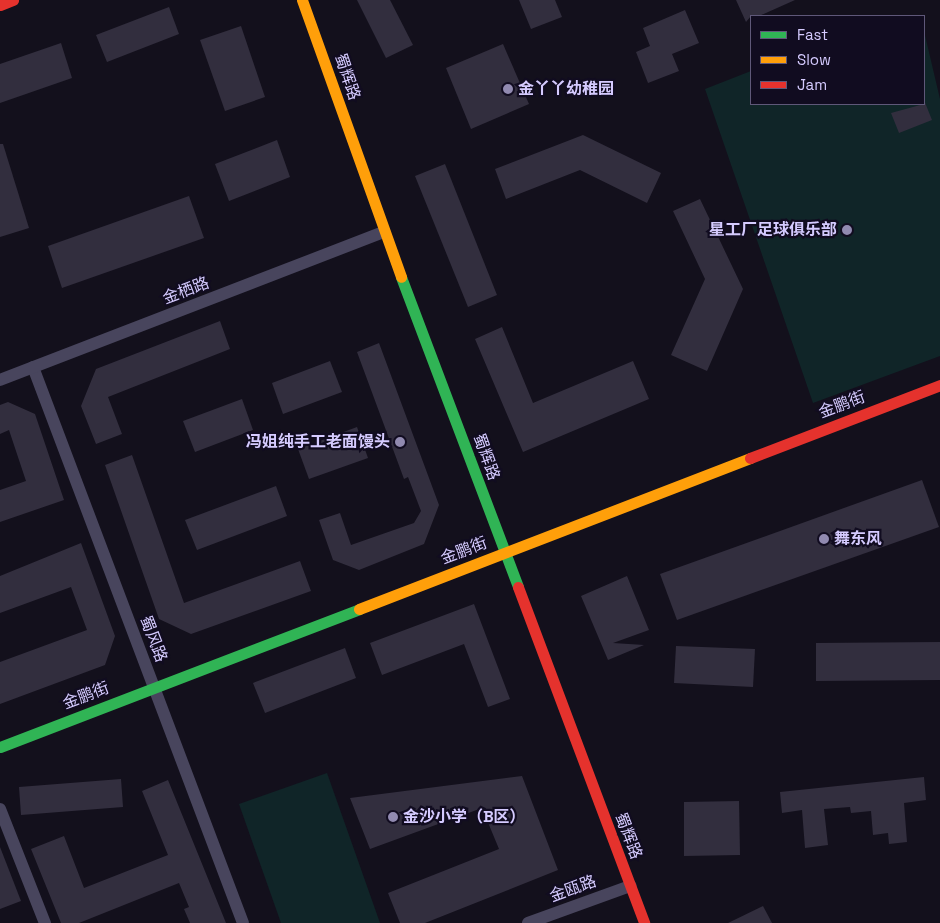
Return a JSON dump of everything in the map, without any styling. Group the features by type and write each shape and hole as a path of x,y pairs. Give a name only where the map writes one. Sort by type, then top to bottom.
{"street":[{"path":"0,5 13,0"},
{"name":"蜀辉路","path":"302,0 384,232 644,923"},
{"name":"金栖路","path":"0,380 384,232"},
{"name":"蜀风路","path":"32,367 243,923"},
{"name":"金鹏街","path":"0,747 940,385"},
{"path":"0,809 45,923"},
{"name":"金瓯路","path":"528,923 630,886"}],"green space":[{"name":"星工厂足球俱乐部","path":"925,35 940,99 940,356 813,403 705,89 750,71 750,105 925,105"},
{"path":"327,773 380,923 281,923 239,804"}],"building":[{"path":"357,0 390,0 413,45 386,58"},
{"path":"519,0 555,0 562,17 531,29"},
{"path":"736,0 795,0 761,15 750,15 746,22"},
{"path":"169,7 179,34 107,62 96,35"},
{"path":"685,10 699,43 672,54 679,71 648,83 636,52 650,46 643,28"},
{"path":"241,26 265,97 225,111 200,40"},
{"path":"61,43 72,78 0,103 0,64"},
{"path":"503,44 529,104 471,129 446,68"},
{"path":"925,102 932,120 899,133 891,113 925,105"},
{"path":"583,135 661,173 647,203 580,170 506,199 495,169"},
{"path":"277,140 290,177 229,201 215,164"},
{"path":"0,144 3,144 29,228 0,237"},
{"path":"445,164 497,295 468,307 415,176"},
{"path":"189,196 204,238 62,288 48,246"},
{"path":"700,199 743,289 707,371 671,355 705,279 673,211"},
{"path":"220,321 230,349 108,397 122,434 96,444 81,406 96,369"},
{"path":"502,327 533,403 633,361 649,399 523,452 475,339"},
{"path":"379,343 439,505 424,544 359,570 333,560 319,520 340,513 351,545 414,523 421,511 408,477 404,479 357,352"},
{"path":"330,361 342,392 283,414 272,383"},
{"path":"242,399 253,430 195,452 183,421"},
{"path":"8,402 35,414 64,500 0,522 0,490 26,481 9,430 0,434 0,405"},
{"path":"357,427 368,458 309,479 298,449"},
{"path":"132,455 184,603 300,561 311,591 191,634 159,619 105,465"},
{"path":"922,480 939,527 677,620 660,574"},
{"path":"276,486 287,516 197,550 185,520"},
{"path":"81,543 115,636 105,665 0,704 0,662 87,630 71,587 0,613 0,576"},
{"path":"627,576 649,630 613,643 644,645 608,660 581,596"},
{"path":"474,604 510,699 488,707 464,644 382,675 370,643"},
{"path":"940,642 940,680 816,681 816,643"},
{"path":"676,646 755,649 753,687 674,683"},
{"path":"345,648 356,678 265,713 253,683"},
{"path":"522,776 558,870 425,923 400,923 388,893 499,849 482,808 370,849 350,798"},
{"path":"924,777 926,800 904,803 907,842 889,844 888,833 873,835 871,811 851,813 850,807 824,809 828,845 805,848 802,810 782,813 780,792"},
{"path":"121,779 123,807 21,815 19,787"},
{"path":"168,780 226,923 190,923 184,909 189,907 179,883 79,923 61,923 31,849 64,836 84,888 168,855 142,791"},
{"path":"739,801 740,855 684,856 684,802"},
{"path":"0,847 21,901 0,909"},
{"path":"763,906 772,923 728,923"}],"traffic: fast":[{"path":"401,277 518,587"},
{"path":"0,747 359,609"}],"traffic: slow":[{"path":"302,0 401,277"},
{"path":"359,609 750,458"}],"traffic: jam":[{"path":"0,5 13,0"},
{"path":"750,458 940,385"},
{"path":"518,587 644,923"}],"place":[{"name":"金丫丫幼稚园","path":"508,89"},
{"name":"星工厂足球俱乐部","path":"847,230"},
{"name":"冯姐纯手工老面馒头","path":"400,442"},
{"name":"舞东风","path":"824,539"},
{"name":"金沙小学（B区）","path":"393,817"}]}
